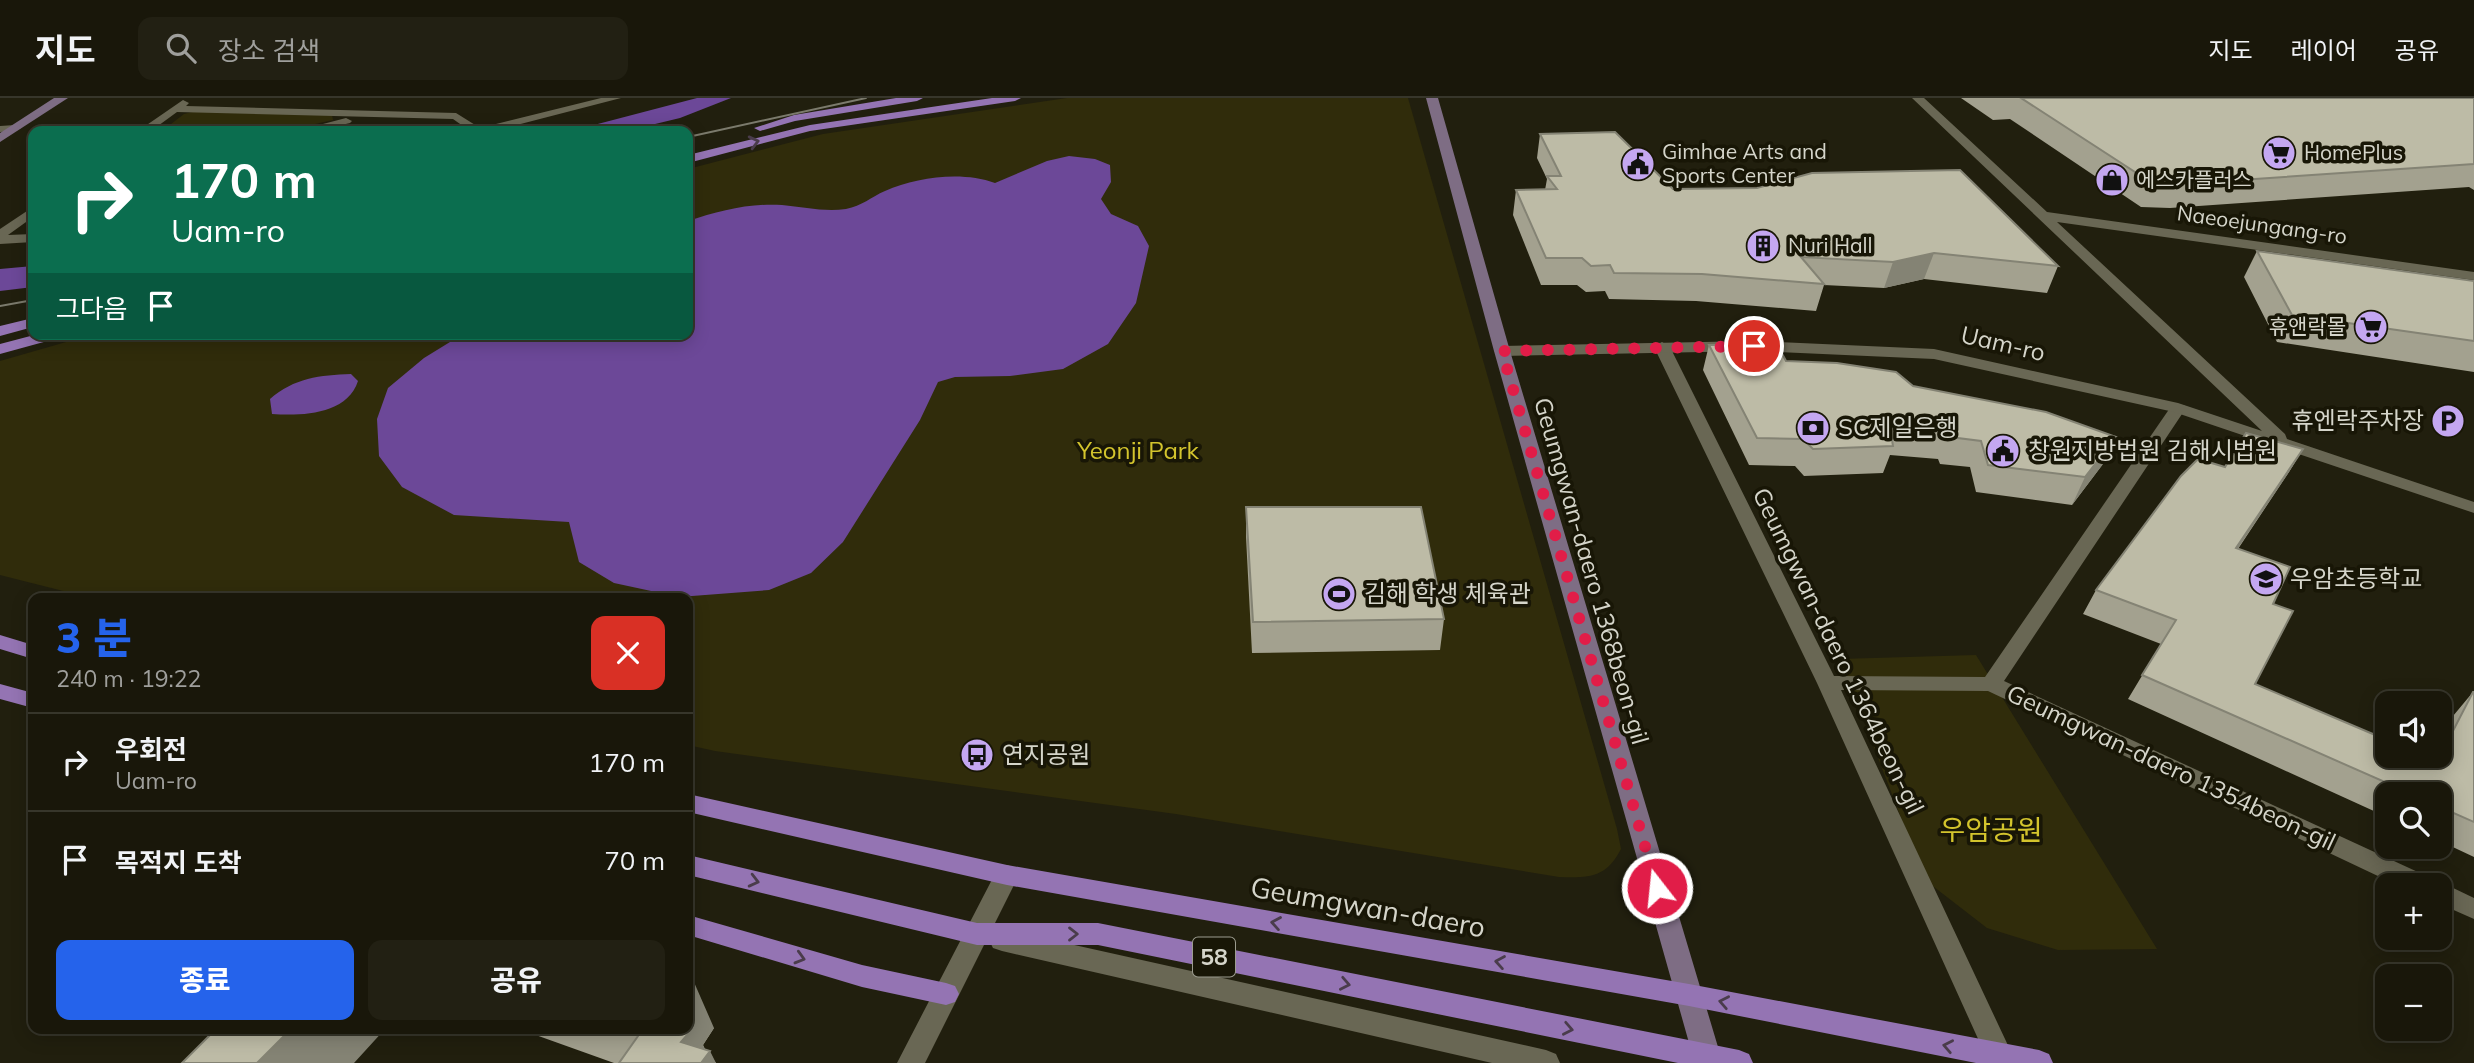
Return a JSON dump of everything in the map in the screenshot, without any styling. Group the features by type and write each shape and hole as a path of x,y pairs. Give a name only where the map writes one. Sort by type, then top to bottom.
{"main road":[{"path":"0,138 62,98"},
{"path":"693,146 794,118 917,98"},
{"path":"693,158 810,128 1015,98"},
{"name":"Geumgwan-daero 1368beon-gil","path":"1432,98 1502,351 1707,1057"},
{"path":"0,331 28,323"},
{"path":"0,349 34,340"},
{"path":"0,642 28,650"},
{"path":"0,691 28,699"},
{"name":"Geumgwan-daero","path":"693,804 1007,875 1689,995 2039,1063"},
{"name":"58","path":"693,866 977,934 1098,934 1739,1063"},
{"path":"693,926 862,976 946,994"}],"street":[{"path":"152,126 191,98"},
{"path":"1918,98 2285,443"},
{"path":"499,126 610,99"},
{"path":"175,109 456,116 471,126"},
{"path":"324,126 373,115"},
{"path":"0,129 15,128"},
{"path":"0,238 28,215"},
{"name":"Naeoejungang-ro","path":"2045,216 2474,276"},
{"path":"0,238 28,237"},
{"name":"Uam-ro","path":"1502,351 1754,346 1934,354 2178,408 2474,509"},
{"name":"Geumgwan-daero 1364beon-gil","path":"1662,347 1827,683 1999,1056"},
{"path":"1991,684 2178,408"},
{"name":"Geumgwan-daero 1354beon-gil","path":"1827,683 1991,684 2396,873"},
{"path":"911,1063 1007,875"},
{"path":"2452,899 2474,909"},
{"path":"977,934 1546,1063"}],"green space":[{"name":"Yeonji Park","path":"1067,98 1408,98 1617,829 1621,849 1609,866 1588,876 1559,877 1176,814 693,746 693,593 71,593 0,575 0,361 73,340 693,340 693,168 823,134"},
{"path":"205,109 332,115 333,120 306,126 168,126 184,114"},
{"name":"우암공원","path":"1976,655 2157,949 2058,950 1987,928 1925,880 1840,659"}],"shaded area":[{"path":"697,98 731,98 680,118 647,126 590,126"},
{"path":"1069,156 1095,159 1110,165 1111,182 1101,199 1111,214 1138,226 1149,246 1136,303 1108,344 1063,369 1010,376 955,377 938,382 920,420 843,542 811,573 769,590 693,596 693,593 660,593 614,583 579,562 569,522 454,515 402,487 379,456 377,419 388,388 424,358 453,340 693,340 693,220 758,205 846,209 911,182 940,177 968,177 995,183 1047,161"},
{"path":"28,266 28,288 0,291 0,269"},
{"path":"351,374 358,381 344,401 334,407 309,413 272,414 270,399 288,386 318,377"}],"building":[{"name":"HomePlus","path":"2021,98 2474,98 2474,164 2181,184 2152,183"},
{"name":"Nuri Hall","path":"1615,132 1673,189 1757,188 1812,173 1960,170 2058,266 1934,253 1893,262 1801,257 1824,284 1702,274 1614,273 1610,265 1591,266 1582,258 1546,258 1516,190 1557,189 1547,176 1561,176 1540,134"},
{"path":"2257,251 2474,281 2474,341 2292,315"},
{"path":"1777,344 1786,361 1837,363 1896,372 1913,386 2046,412 2116,437 2085,477 1988,465 1981,441 1950,437 1949,432 1890,427 1893,446 1813,449 1803,439 1757,438 1709,345"},
{"path":"2246,433 2303,449 2236,548 2290,567 2273,604 2293,611 2255,684 2375,735 2375,768 2452,768 2452,733 2474,692 2474,822 2452,812 2452,782 2385,782 2142,675 2176,620 2096,590 2181,476 2198,459 2225,467"},
{"name":"김해 학생 체육관","path":"1246,507 1421,507 1444,619 1253,622"},
{"path":"211,1034 286,1034 257,1063 182,1063"},
{"path":"639,1034 688,1034 681,1042 710,1051 701,1063 619,1063"}],"tram line":[{"path":"693,136 866,98"},
{"path":"0,306 28,301"}],"place":[{"name":"HomePlus","path":"2279,153"},
{"name":"Gimhae Arts and Sports Center","path":"1638,164"},
{"name":"에스카플러스","path":"2112,180"},
{"name":"Nuri Hall","path":"1763,246"},
{"name":"휴앤락몰","path":"2371,327"},
{"name":"휴엔락주차장","path":"2448,421"},
{"name":"SC제일은행","path":"1813,428"},
{"name":"창원지방법원 김해시법원","path":"2003,451"},
{"name":"우암초등학교","path":"2266,579"},
{"name":"김해 학생 체육관","path":"1339,594"},
{"name":"연지공원","path":"977,755"}],"route":[{"path":"1657,888 1502,351 1754,346"}]}
